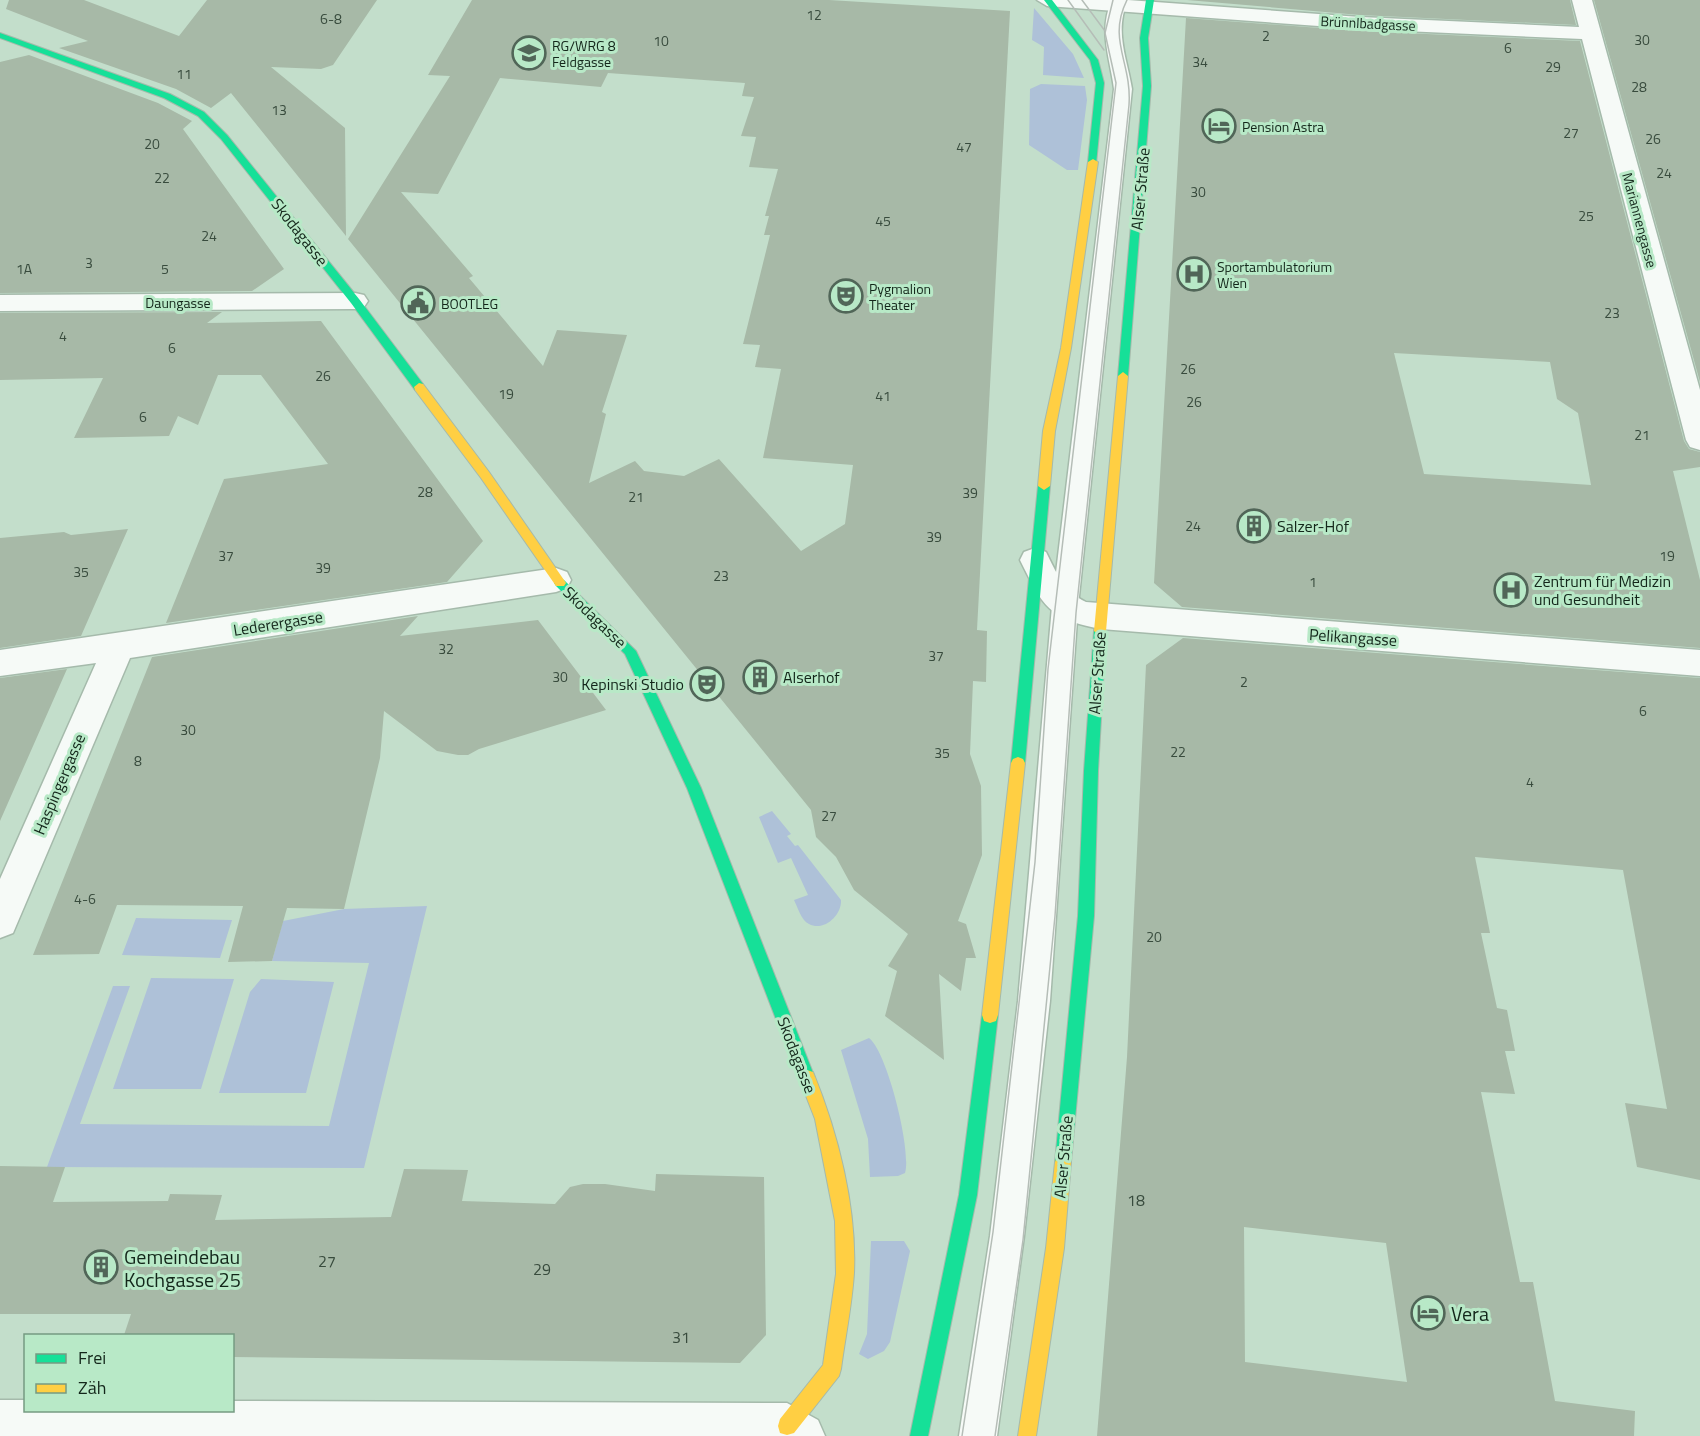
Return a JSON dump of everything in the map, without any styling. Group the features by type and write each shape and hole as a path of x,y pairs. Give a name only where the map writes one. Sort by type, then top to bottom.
{"main road":[{"path":"919,1436 968,1195 1007,874 1049,431 1077,272 1096,140 1100,83 1095,60 1047,0"},
{"name":"Alser Straße","path":"1027,1436 1055,1248 1086,916 1091,771 1101,617 1138,213 1147,86 1144,38 1149,4"},
{"name":"Skodagasse","path":"4,38 167,96 201,114 225,137 355,301 485,475 556,580 630,651 694,788 823,1119 844,1221 845,1274 832,1369 794,1431"}],"street":[{"path":"1047,0 1149,4"},
{"name":"Mariannengasse","path":"1582,0 1588,33 1700,440"},
{"name":"Brünnlbadgasse","path":"1149,4 1360,23 1588,33"},
{"name":"Daungasse","path":"0,303 355,301"},
{"path":"1035,560 1056,600 1065,606"},
{"name":"Lederergasse","path":"0,663 556,580"},
{"name":"Pelikangasse","path":"1065,606 1076,613 1101,617 1700,663"},
{"name":"Haspingergasse","path":"0,921 119,647"},
{"path":"0,1423 794,1431"}],"lane":[{"path":"978,1436 1007,1236 1034,1001 1065,606 1124,89 1112,40 1112,21 1118,3"}],"shaded area":[{"path":"1034,8 1073,54 1084,78 1043,75 1044,47 1032,40"},
{"path":"1041,84 1085,86 1087,100 1078,170 1067,170 1029,145 1030,89"},
{"path":"772,811 791,834 787,836 795,846 798,845 841,900 839,911 826,924 815,926 809,924 800,914 794,900 808,895 791,858 778,863 759,817"},
{"path":"427,906 364,1168 47,1167 113,986 130,986 80,1124 329,1126 369,963 272,961 283,921 344,909"},
{"path":"136,918 232,920 220,958 122,955"},
{"path":"151,978 234,979 201,1089 113,1089"},
{"path":"261,979 334,982 306,1093 219,1093 250,992"},
{"path":"869,1038 883,1061 901,1124 906,1161 905,1173 898,1176 870,1177 868,1139 841,1050"},
{"path":"871,1241 904,1241 910,1251 890,1342 884,1351 868,1359 859,1354 867,1334"}],"building":[{"path":"9,0 84,0 179,36 207,0 377,0 333,65 321,69 271,67 345,128 346,236 231,93 211,108 176,89 59,48 88,41 6,9"},
{"path":"472,0 829,0 1010,11 977,630 987,631 986,682 973,681 970,754 981,786 982,855 958,921 966,924 976,958 966,958 961,991 939,974 944,1060 885,1016 897,971 888,966 908,934 854,890 836,857 816,837 811,810 348,239 450,76 428,75","holes":["608,73 745,83 742,96 754,97 741,136 756,137 749,167 778,169 765,216 769,216 764,235 770,235 743,344 760,345 755,367 781,369 763,458 853,465 845,524 801,551 719,459 684,476 644,471 635,461 589,483 606,414 602,412 627,335 557,330 543,366 469,278 473,276 401,192 438,194 500,78 601,87"]},
{"path":"1187,0 1570,0 1576,25 1360,15"},
{"path":"1594,0 1700,0 1700,382"},
{"path":"1186,18 1360,31 1580,41 1684,441 1689,449 1700,452 1700,467 1673,471 1700,580 1700,648 1182,607 1154,583","holes":["1394,353 1550,362 1557,399 1578,413 1591,485 1424,474"]},
{"path":"29,55 158,103 192,121 183,129 284,269 252,291 0,293 0,62"},
{"path":"222,312 207,323 321,321 483,541 447,582 166,623 224,479 328,464 261,375 218,375 198,425 178,416 169,436 74,438 103,378 0,380 0,313"},
{"path":"128,529 81,636 0,648 0,538 64,532 71,535"},
{"path":"418,616 400,636 538,620 606,710 479,749 468,755 437,751 384,711 380,758 344,909 287,908 272,961 228,962 243,906 117,905 99,954 33,955 152,657"},
{"path":"1183,638 1700,678 1700,1180 1637,1167 1625,1103 1667,1109 1623,870 1475,857 1490,933 1481,933 1497,1008 1507,1010 1515,1051 1505,1051 1515,1094 1481,1092 1520,1282 1533,1282 1555,1401 1635,1411 1634,1436 1097,1436 1127,1057 1146,665","holes":["1244,1227 1386,1243 1407,1382 1245,1362"]},
{"path":"67,669 0,821 0,678"},
{"path":"0,1166 65,1167 53,1202 168,1201 170,1194 222,1195 215,1220 391,1217 404,1169 468,1170 462,1201 555,1204 570,1187 583,1184 605,1184 655,1191 656,1174 764,1177 766,1335 740,1363 234,1357 234,1334 124,1334 131,1314 0,1314"}],"tram line":[{"path":"1068,0 1104,50"},
{"path":"1082,0 1105,31"},
{"path":"962,1436 993,1232 1035,862 1048,669 1116,83 1105,33 1113,0"},
{"path":"995,1436 1023,1240 1055,916 1076,613 1129,105 1129,90 1119,27 1127,0"}],"traffic: fast":[{"path":"1048,0 1094,60 1100,83 1093,162"},
{"path":"1123,376 1147,86 1144,38 1150,0"},
{"path":"0,35 167,96 201,114 224,137 355,301 419,387"},
{"path":"1018,763 1044,486"},
{"path":"560,583 630,651 694,788 807,1078"},
{"path":"1063,1162 1086,916 1091,771 1100,631"},
{"path":"919,1436 968,1195 990,1015"}],"traffic: slow":[{"path":"1044,486 1049,431 1066,348 1093,162"},
{"path":"1100,631 1123,376"},
{"path":"419,387 485,475 560,583"},
{"path":"990,1015 1018,763"},
{"path":"787,1426 832,1369 845,1274 844,1221 823,1119 807,1078"},
{"path":"1027,1436 1055,1248 1063,1162"}],"place":[{"name":"RG/WRG 8 Feldgasse","path":"529,53"},
{"name":"Pension Astra","path":"1219,126"},
{"name":"Sportambulatorium Wien","path":"1194,274"},
{"name":"Pygmalion Theater","path":"846,296"},
{"name":"BOOTLEG","path":"418,303"},
{"name":"Salzer-Hof","path":"1254,526"},
{"name":"Zentrum für Medizin und Gesundheit","path":"1511,590"},
{"name":"Alserhof","path":"760,677"},
{"name":"Kepinski Studio","path":"707,684"},
{"name":"Gemeindebau Kochgasse 25","path":"101,1267"},
{"name":"Vera","path":"1428,1313"}]}
